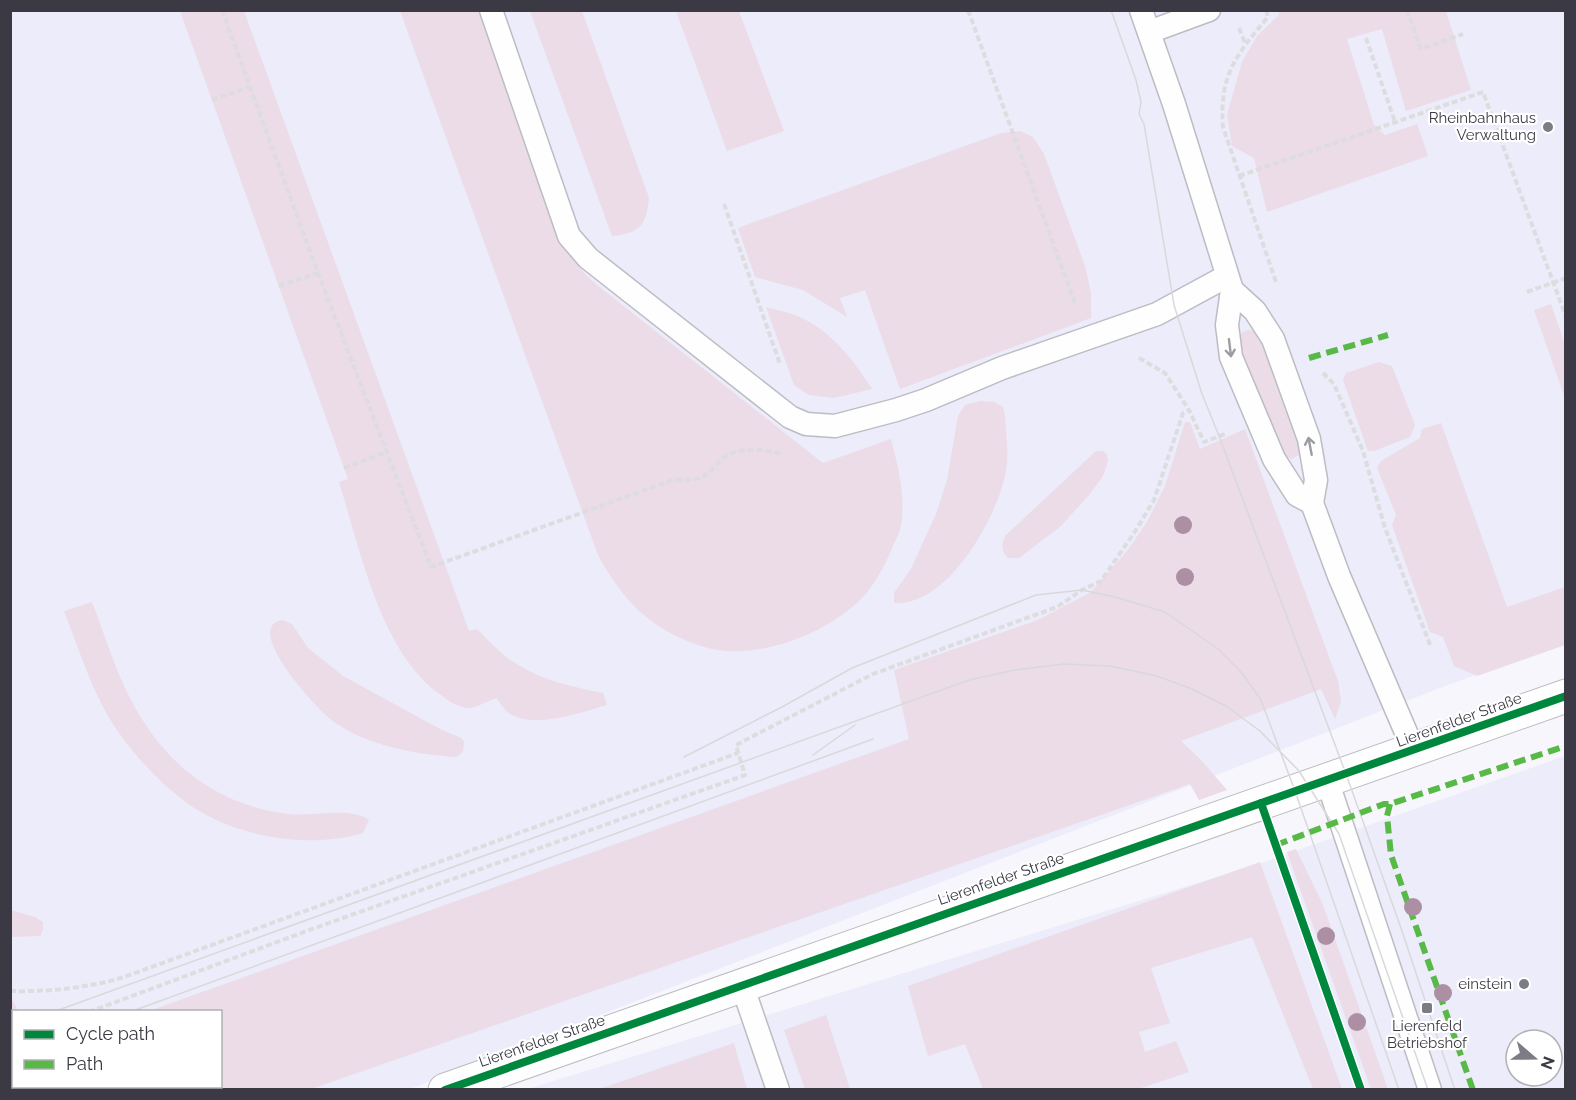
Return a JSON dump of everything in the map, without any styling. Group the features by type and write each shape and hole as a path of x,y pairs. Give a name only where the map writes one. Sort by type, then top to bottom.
{"street":[{"name":"Lierenfelder Straße","path":"445,1089 1566,696"}],"lane":[{"path":"491,10 568,236 588,258 790,417 806,424 835,426 926,400 1002,368 1157,314 1230,283"},
{"path":"1141,10 1174,104 1230,283 1227,325 1231,357 1274,459 1297,495 1312,503"},
{"path":"1149,32 1209,10"},
{"path":"1230,283 1255,311 1273,339 1309,439 1316,480 1312,503 1339,576 1414,750"},
{"path":"1327,780 1430,1089"},
{"path":"742,985 778,1089"}],"path":[{"path":"222,10 318,273 431,567 673,480 700,478 732,452 751,450 783,454"},
{"path":"968,10 1077,310"},
{"path":"1266,10 1268,17 1242,47 1229,69 1222,110 1223,127 1278,287"},
{"path":"1407,10 1420,49 1463,34"},
{"path":"1366,38 1395,122"},
{"path":"212,100 249,87"},
{"path":"1239,176 1483,92 1566,317"},
{"path":"724,204 784,373"},
{"path":"279,286 318,273"},
{"path":"1527,292 1566,278"},
{"path":"1130,353 1165,373 1189,410 1204,442 1227,433"},
{"path":"1284,367 1310,358 1334,384 1363,451 1385,528 1431,647"},
{"path":"92,1010 745,775 736,745 873,674 1057,607 1082,590 1101,581 1154,500 1183,413 1189,410"},
{"path":"344,468 387,452"},
{"path":"10,991 51,991 101,984 124,977 738,753"}],"shaded area":[{"path":"10,11 1565,11 1565,643 1445,686 410,1089 11,1089"},
{"path":"180,11 244,11 469,631 477,629 505,656 539,676 603,693 607,705 544,720 519,718 507,712 496,698 473,707 462,707 446,699 420,677 403,654 375,598 339,482 348,479"},
{"path":"400,11 478,11 564,246 583,272 597,285 823,463 891,439 902,492 902,514 898,536 875,581 860,600 845,613 807,635 785,643 742,651 721,650 701,646 667,631 640,611 617,586 598,555"},
{"path":"530,11 582,11 649,198 643,222 629,233 612,236"},
{"path":"676,11 739,11 784,131 727,151"},
{"path":"1279,11 1446,11 1471,90 1406,111 1382,29 1347,39 1374,125 1385,135 1417,124 1428,156 1267,212 1254,158 1232,146 1227,115 1242,62 1257,36 1279,15"},
{"path":"1020,131 1033,137 1044,154 1085,266 1091,293 1091,318 900,389 865,290 840,298 847,317 803,290 755,277 738,228 1001,133"},
{"path":"1551,304 1565,345 1565,398 1534,310"},
{"path":"766,307 802,318 823,331 850,358 872,389 834,398 809,395 794,385"},
{"path":"1248,330 1262,332 1302,453 1292,459 1280,456 1235,343 1242,332"},
{"path":"1379,362 1392,366 1415,425 1410,437 1374,451 1368,451 1343,380 1346,373"},
{"path":"980,401 994,402 1003,407 1005,416 1007,464 993,511 981,534 951,575 933,590 914,600 894,603 894,593 911,569 936,514 947,480 958,416 965,405"},
{"path":"1185,422 1190,422 1200,449 1245,429 1338,681 1341,702 1335,719 1321,689 1181,741 1227,790 1199,800 1190,784 311,1089 11,1089 11,997 18,1010 12,1010 12,1088 222,1088 222,1010 152,1010 909,739 894,670 1038,620 1091,592 1127,551 1147,522 1165,486"},
{"path":"1441,423 1507,607 1565,587 1565,645 1477,676 1454,666 1443,637 1430,632 1392,525 1396,515 1377,468 1381,461 1420,438 1422,429"},
{"path":"1096,451 1103,451 1108,461 1103,476 1089,495 1061,526 1019,558 1008,558 1002,548 1005,536"},
{"path":"92,602 120,677 138,713 153,736 190,774 234,800 260,809 298,815 341,813 361,816 369,820 363,833 325,840 306,840 248,832 212,818 167,787 140,760 117,730 89,678 64,611"},
{"path":"282,620 292,624 308,648 343,676 440,729 461,738 464,742 463,752 456,757 424,754 392,747 362,737 334,722 300,687 276,652 271,637 272,626"},
{"path":"1565,756 1565,1089 524,1090 1259,864"},
{"path":"1296,849 1323,905 1388,1089 1371,1089 1287,852"},
{"path":"1260,862 1342,1089 1313,1089 1252,937 1151,968 1170,1023 1139,1032 1145,1052 1176,1041 1189,1072 1138,1089 983,1089 965,1044 928,1056 908,986"},
{"path":"11,910 35,917 43,922 40,936 11,937"},
{"path":"826,1015 850,1089 805,1089 784,1030"},
{"path":"734,1043 747,1089 599,1089"}],"tram line":[{"path":"1111,10 1136,80 1141,102 1139,114 1144,124 1174,305 1202,394 1346,774 1455,1090"},
{"path":"684,757 852,668 1036,595 1082,590 1165,612 1218,649 1242,673 1261,700 1399,1090"},
{"path":"59,1010 969,680 1015,670 1064,664 1110,666 1157,676 1192,689 1226,706 1260,731 1299,771 1339,834 1428,1090"},
{"path":"813,755 855,725"},
{"path":"135,1010 873,739"}],"marked path":[{"path":"1309,358 1388,335"},
{"path":"1276,845 1384,804 1390,804 1566,746"},
{"path":"1390,804 1387,816 1391,855 1473,1090"}],"cycle path":[{"path":"445,1090 1566,696"},
{"path":"1261,803 1361,1090"}],"place":[{"name":"Rheinbahnhaus Verwaltung","path":"1548,127"},
{"name":"einstein","path":"1524,984"},
{"name":"Lierenfeld Betriebshof","path":"1427,1008"}]}
